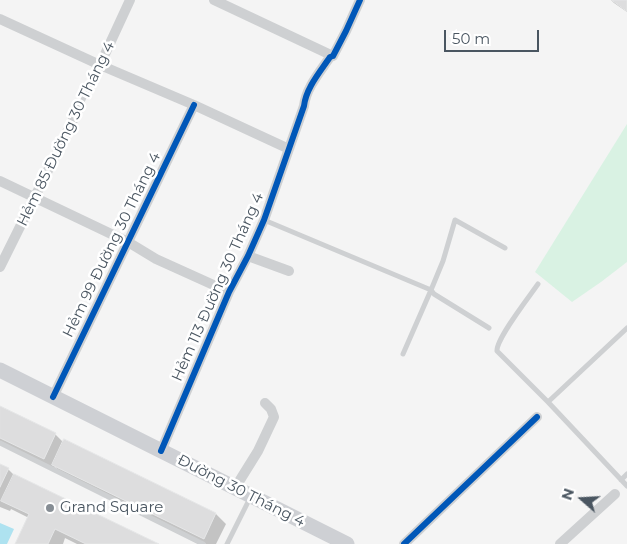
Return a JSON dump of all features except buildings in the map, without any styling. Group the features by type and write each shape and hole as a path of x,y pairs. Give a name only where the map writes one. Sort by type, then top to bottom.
{"main road":[{"name":"Đường 30 Tháng 4","path":"0,370 347,544"}],"street":[{"name":"Hẻm 85 Đường 30 Tháng 4","path":"100,66 130,0"},
{"path":"214,0 333,56"},
{"name":"Hẻm 113 Đường 30 Tháng 4","path":"161,451 229,292 264,220 304,106 304,100 313,82 330,57 333,56 360,0"},
{"path":"1,22 100,66 194,104 289,149"},
{"name":"Hẻm 99 Đường 30 Tháng 4","path":"53,397 194,104"},
{"name":"Hẻm 85 Đường 30 Tháng 4","path":"0,267 78,110"},
{"path":"0,181 128,242 156,259 229,292"},
{"path":"248,256 289,271"},
{"path":"235,488 258,451 274,417 271,408 265,403"},
{"path":"404,544 537,417"},
{"path":"560,544 615,494"}],"lane":[{"name":"Hẻm 85 Đường 30 Tháng 4","path":"78,110 100,66"},
{"path":"264,220 431,290 434,294 489,328"},
{"path":"403,354 443,261 455,220 505,248"},
{"path":"538,284 503,335 497,346 497,351 627,486"},
{"path":"548,402 627,328"},
{"path":"0,443 203,544"},
{"path":"621,480 627,474"},
{"path":"227,544 251,496"}],"green space":[{"path":"627,124 627,262 572,302 535,272"}],"water":[{"path":"0,523 14,529 7,544 0,544"}],"cycle path":[{"path":"161,451 229,292 264,220 310,87 330,57 333,56 360,0"},
{"path":"53,397 194,105"},
{"path":"404,544 537,417"}],"place":[{"name":"Grand Square","path":"50,508"}]}
